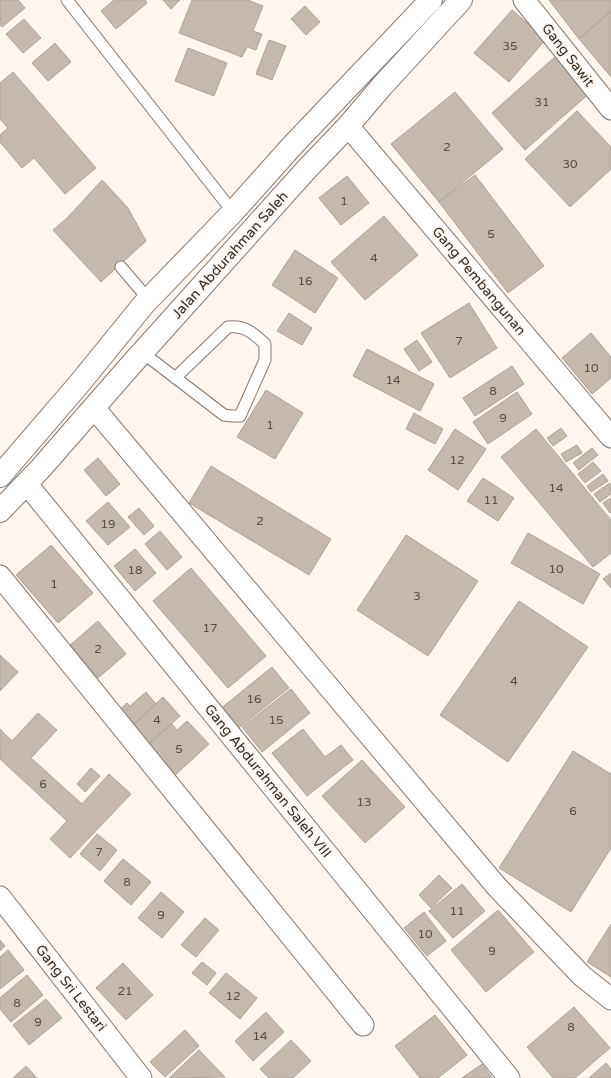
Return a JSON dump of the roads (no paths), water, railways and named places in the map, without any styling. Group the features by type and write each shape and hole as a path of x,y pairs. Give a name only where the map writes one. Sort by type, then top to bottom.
{"street":[{"name":"Jalan Abdurahman Saleh","path":"0,476 149,300 430,0"},
{"name":"Jalan Abdurahman Saleh","path":"0,511 306,170 348,126 382,86 461,0"},
{"name":"Gang Sawit","path":"524,0 611,109"},
{"name":"Gang Pembangunan","path":"348,126 611,437"},
{"path":"94,408 497,886 582,976 611,999"},
{"name":"Gang Abdurahman Saleh VIII","path":"26,483 509,1078"},
{"path":"0,576 363,1025"},
{"name":"Gang Sri Lestari","path":"0,897 141,1078"}],"lane":[{"path":"67,0 233,212"},
{"path":"122,267 149,300"},
{"path":"143,353 175,378 224,415 240,416 264,360 264,344 251,331 237,326 228,327 175,378"}]}
